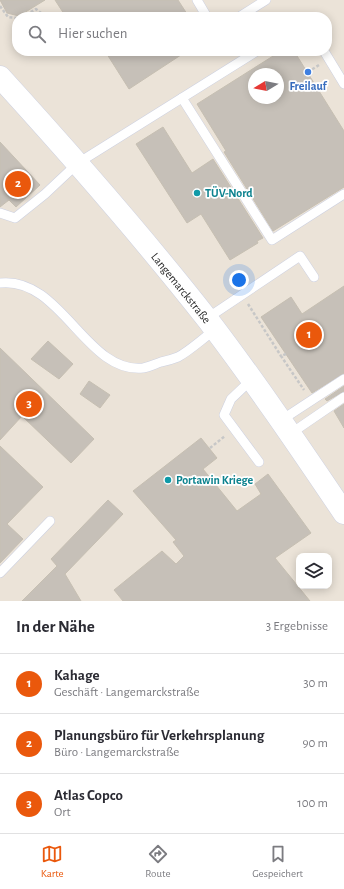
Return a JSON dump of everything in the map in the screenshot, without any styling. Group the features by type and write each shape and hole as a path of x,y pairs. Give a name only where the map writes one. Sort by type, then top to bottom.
{"street":[{"name":"Langemarckstraße","path":"1,81 78,163 210,324 285,427 344,513"}],"lane":[{"path":"197,0 204,12"},
{"path":"247,12 266,0"},
{"path":"0,213 15,218 45,194 78,163 249,56"},
{"path":"327,56 344,84"},
{"path":"182,98 272,240 344,194"},
{"path":"0,283 8,282 26,286 50,301 100,353 123,366 143,368 178,357 210,324 242,295 300,256 314,277"},
{"path":"285,427 344,379"},
{"path":"251,380 231,399 225,409 224,415 259,462"},
{"path":"285,427 344,397"},
{"path":"0,573 50,521"}],"path":[{"path":"0,6 8,17 12,17"},
{"path":"31,12 36,9 40,12"},
{"path":"242,295 307,394"},
{"path":"281,356 286,354"},
{"path":"210,448 234,429"}],"building":[{"path":"0,0 45,0 26,12 12,12 12,14 7,13"},
{"path":"55,0 178,0 186,12 63,12"},
{"path":"108,56 179,56 129,89"},
{"path":"273,56 297,56 344,131 344,187 273,231 224,152 226,151 197,104 248,72 248,104 284,104 284,68 254,68"},
{"name":"TÜV-Nord","path":"163,127 192,173 213,159 263,238 257,241 258,243 230,260 201,214 187,223 136,144"},
{"path":"0,142 40,185 16,207 9,200 0,207"},
{"path":"344,286 344,373 312,393 261,317 291,297 302,314"},
{"path":"48,341 73,364 59,379 31,359"},
{"path":"0,348 94,439 71,463 22,416 0,440"},
{"path":"89,381 110,395 100,408 80,394"},
{"path":"344,386 344,391 327,401 325,399"},
{"path":"344,404 344,428 334,411"},
{"path":"201,438 217,458 203,469 237,511 261,494 255,484 268,474 311,533 275,558 296,584 296,589 300,589 310,601 123,601 114,590 162,551 176,564 184,556 173,542 176,540 133,491"},
{"path":"0,446 43,487 7,524 23,539 0,563"},
{"path":"108,500 123,514 65,574 81,601 22,601 57,566 51,559"}],"place":[{"name":"Freilauf","path":"308,72"},
{"name":"Planungsbüro für Verkehrsplanung","path":"18,184"},
{"name":"TÜV-Nord","path":"197,193"},
{"name":"Kahage","path":"309,335"},
{"name":"Atlas Copco","path":"29,404"},
{"name":"Portawin Kriege","path":"168,480"}]}
